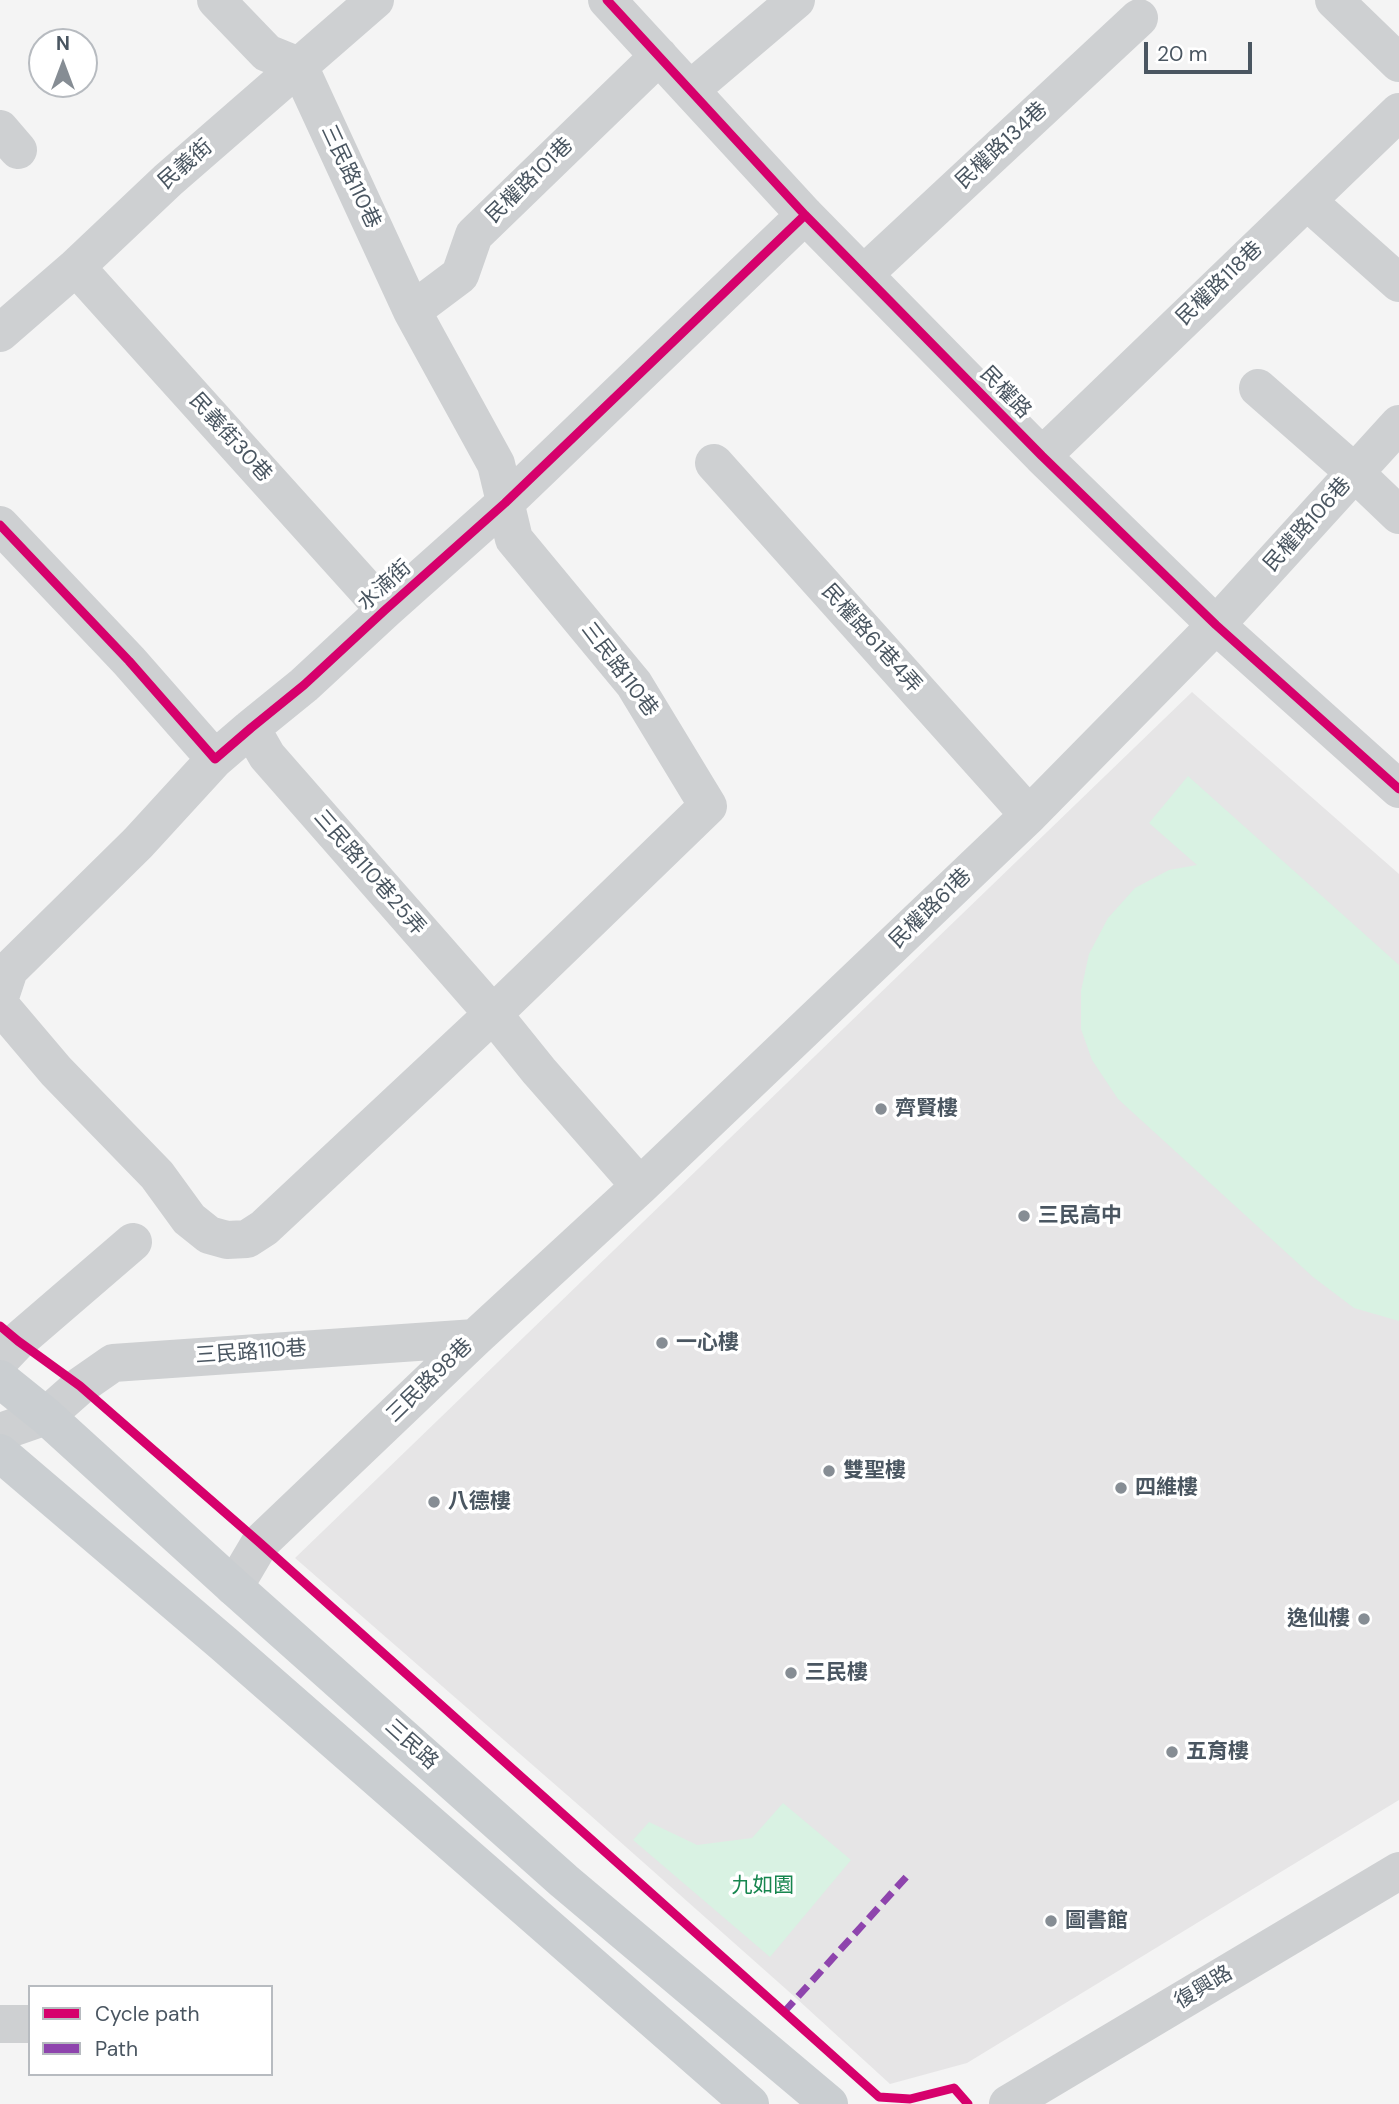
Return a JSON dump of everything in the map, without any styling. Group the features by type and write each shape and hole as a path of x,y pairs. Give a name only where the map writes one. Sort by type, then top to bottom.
{"main road":[{"name":"三民路","path":"0,1379 46,1416 564,1881 829,2104"},
{"path":"0,1452 750,2104"}],"street":[{"path":"216,0 267,53 299,66"},
{"name":"民義街","path":"0,333 76,267 168,180 375,0"},
{"name":"民權路","path":"607,0 806,215 1042,456 1216,625 1396,781"},
{"path":"690,90 796,0"},
{"path":"1334,0 1399,63"},
{"name":"民權路134巷","path":"864,274 1139,18"},
{"name":"民權路101巷","path":"412,312 460,275 474,234 659,56"},
{"name":"三民路110巷","path":"299,66 412,312 496,464 514,539 634,684 708,806 493,1014"},
{"name":"民權路118巷","path":"1042,456 1399,112"},
{"path":"1307,201 1399,283"},
{"name":"水湳街","path":"0,997 9,970 138,843 215,759 304,685 505,503 806,215"},
{"name":"民義街30巷","path":"76,267 385,610"},
{"path":"1258,388 1399,515"},
{"name":"民權路106巷","path":"1216,625 1399,424"},
{"name":"民權路61巷4弄","path":"714,463 1029,815"},
{"path":"0,525 130,661 215,759"},
{"name":"民權路61巷","path":"640,1186 1029,815 1216,625"},
{"name":"三民路110巷25弄","path":"251,728 267,756 493,1014"},
{"path":"0,1005 56,1071 157,1175 189,1219 209,1235 227,1240 247,1239 264,1228 493,1014 640,1186"},
{"name":"三民路98巷","path":"234,1587 260,1543 475,1338 640,1186"},
{"path":"0,1360 18,1341 133,1242"},
{"name":"三民路110巷","path":"46,1416 80,1386 113,1363 475,1338"},
{"path":"0,1432 46,1416"},
{"name":"復興路","path":"1008,2104 1399,1871"},
{"path":"0,2024 28,2024"}],"shaded area":[{"name":"三民高中","path":"1192,692 1399,874 1399,1800 967,2063 890,2084 590,1815 295,1558"}],"green space":[{"path":"1188,776 1399,965 1399,1321 1354,1308 1313,1277 1118,1099 1092,1060 1081,1029 1081,991 1089,954 1108,918 1135,888 1169,870 1197,865 1149,823"},
{"name":"九如園","path":"783,1803 851,1860 770,1957 633,1840 649,1822 697,1845 752,1838"}],"marked path":[{"path":"784,2012 908,1875"}],"cycle path":[{"path":"607,0 805,215 1042,456 1216,625 1399,789"},
{"path":"0,525 129,661 215,759 304,685 505,503 805,215"},
{"path":"0,1326 80,1386 260,1543 879,2097 910,2099 954,2088 968,2104"}],"place":[{"name":"齊賢樓","path":"881,1109"},
{"name":"三民高中","path":"1024,1216"},
{"name":"一心樓","path":"662,1343"},
{"name":"雙聖樓","path":"829,1471"},
{"name":"四維樓","path":"1121,1488"},
{"name":"八德樓","path":"434,1502"},
{"name":"逸仙樓","path":"1364,1619"},
{"name":"三民樓","path":"791,1673"},
{"name":"五育樓","path":"1172,1752"},
{"name":"圖書館","path":"1051,1921"}]}
